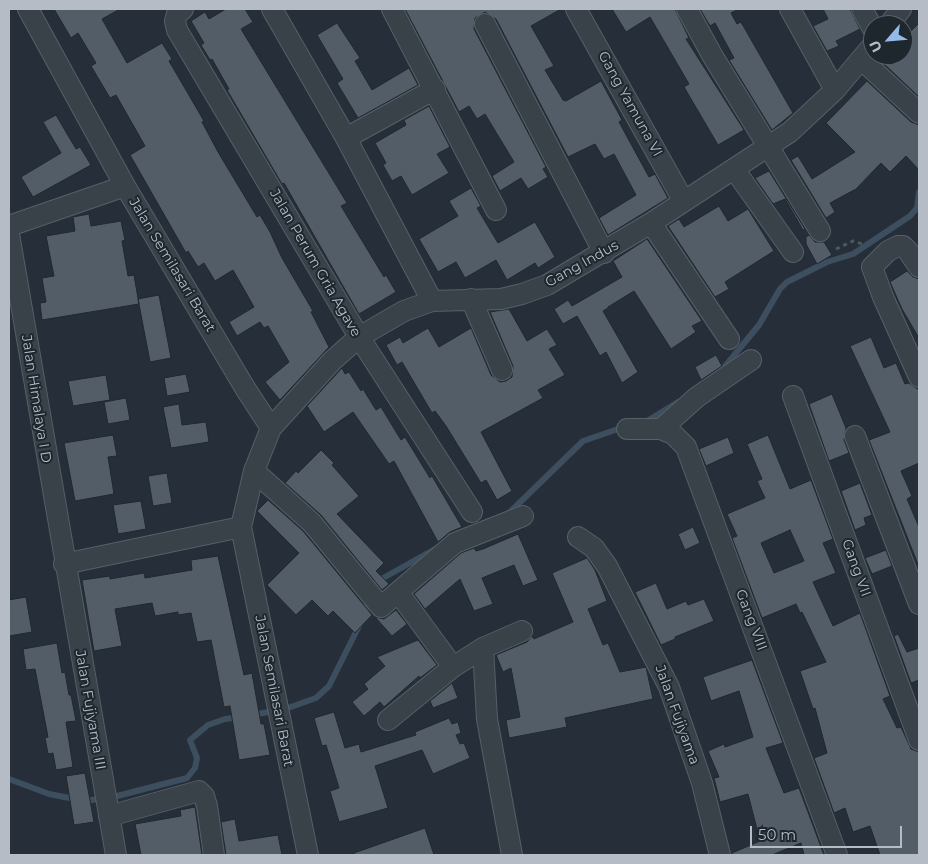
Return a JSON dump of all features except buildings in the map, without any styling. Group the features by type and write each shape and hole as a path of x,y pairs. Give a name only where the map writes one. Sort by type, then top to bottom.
{"street":[{"name":"Jalan Semilasari Barat","path":"28,9 125,186 245,388 272,428 254,471 241,527 308,855"},
{"name":"Jalan Perum Gria Agave","path":"183,9 177,14 175,21 177,30 359,337 472,512"},
{"path":"272,9 346,138 432,301"},
{"path":"392,9 496,210"},
{"name":"Gang Yamuna VI","path":"576,9 683,200"},
{"path":"687,9 712,56 820,231"},
{"path":"790,9 836,90"},
{"path":"485,24 604,253"},
{"name":"Gang Indus","path":"272,428 332,361 359,337 404,311 432,301 501,299 547,285 604,253 790,132 836,90 863,57"},
{"path":"878,65 919,113"},
{"path":"346,138 435,89"},
{"path":"734,169 793,252"},
{"path":"9,226 125,186"},
{"path":"651,223 729,339"},
{"name":"Jalan Himalaya I D","path":"9,234 64,564"},
{"path":"917,263 903,246 898,246 874,264 873,272 919,377"},
{"path":"471,299 502,370"},
{"path":"627,429 661,429 697,397 751,360"},
{"name":"Gang VII","path":"793,396 919,740"},
{"name":"Gang VIII","path":"661,429 673,434 686,447 837,855"},
{"path":"855,436 919,604"},
{"path":"254,471 312,523 381,608 455,543 524,516"},
{"path":"64,564 241,527"},
{"name":"Jalan Fujiyama","path":"578,537 594,548 607,566 669,687 702,783 720,855"},
{"name":"Jalan Fujiyama III","path":"64,564 116,855"},
{"path":"398,592 452,667"},
{"path":"388,720 452,667 483,648 522,632"},
{"path":"483,648 487,719 512,855"},
{"path":"109,816 199,791 204,796 207,806 214,855"}],"path":[{"path":"836,250 853,241 864,244 874,264"}],"waterway":[{"path":"722,370 759,325 780,289 787,282 827,262 853,254 910,216 917,208 919,192"},
{"path":"644,423 678,402"},
{"path":"509,513 583,441 624,427"},
{"path":"364,615 371,591 376,582 435,549"},
{"path":"253,715 288,708 316,698 329,686 360,624"},
{"path":"9,779 49,794 85,801 117,796 187,778 195,768 197,758 190,740 208,725 225,719 241,717"}]}
